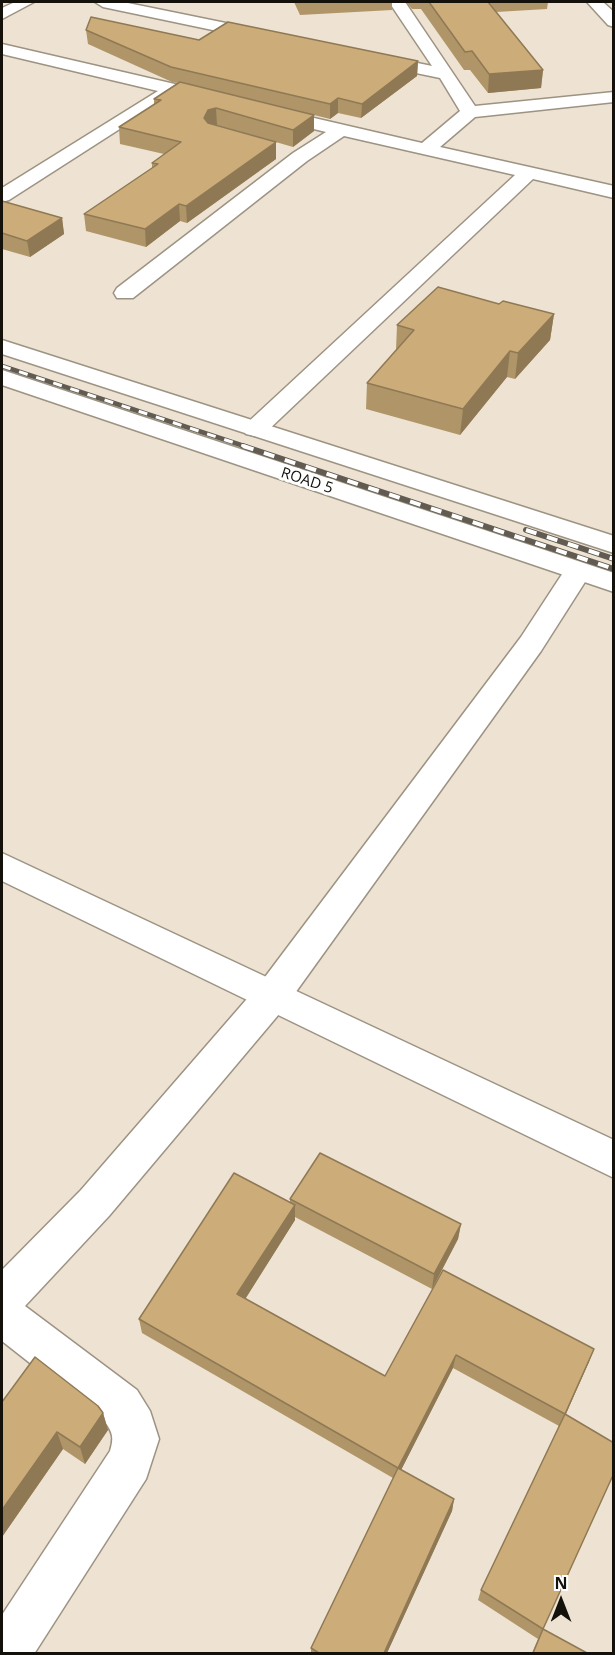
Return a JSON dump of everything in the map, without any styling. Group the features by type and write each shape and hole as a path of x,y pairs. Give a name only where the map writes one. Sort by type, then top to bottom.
{"street":[{"path":"2,14 26,2"},
{"path":"102,2 285,40"},
{"path":"397,2 470,111"},
{"path":"595,2 614,22"},
{"path":"5,53 195,94"},
{"path":"353,54 446,74"},
{"path":"2,196 173,89"},
{"path":"426,149 470,111 614,97"},
{"path":"251,108 614,192"},
{"path":"125,293 300,157 341,130"},
{"path":"279,151 300,157"},
{"path":"255,429 529,173"},
{"name":"ROAD 5","path":"2,347 614,545"},
{"name":"ROAD 5","path":"2,377 614,583"},
{"path":"2,1299 95,1203 272,996 531,644 578,571"},
{"path":"2,866 614,1160"},
{"path":"2,1316 121,1406 136,1425 137,1442 130,1463 5,1653"}],"building":[{"path":"429,2 488,2 543,70 489,74 472,51 465,52"},
{"path":"91,17 199,40 228,22 418,61 362,104 338,98 330,104 171,67 86,30"},
{"path":"180,82 314,115 293,130 216,108 208,110 204,118 208,123 276,142 186,206 179,204 145,229 84,214 158,164 152,163 181,142 119,127 161,100 154,99"},
{"path":"2,201 62,218 27,241 2,233"},
{"path":"438,287 499,304 503,301 554,314 518,353 510,351 463,409 367,383 414,330 397,325"},
{"path":"320,1153 461,1224 434,1274 290,1199"},
{"path":"234,1173 295,1205 237,1294 385,1376 443,1270 594,1349 565,1414 456,1355 398,1468 139,1319"},
{"path":"35,1357 98,1406 103,1413 80,1447 57,1432 2,1510 2,1402"},
{"path":"565,1414 614,1443 614,1473 543,1629 481,1590"},
{"path":"398,1468 454,1499 384,1653 319,1653 311,1648"},
{"path":"543,1629 587,1653 533,1653"}],"railway":[{"path":"2,366 247,447"},
{"path":"243,446 614,569"},
{"path":"526,530 614,559"}]}
